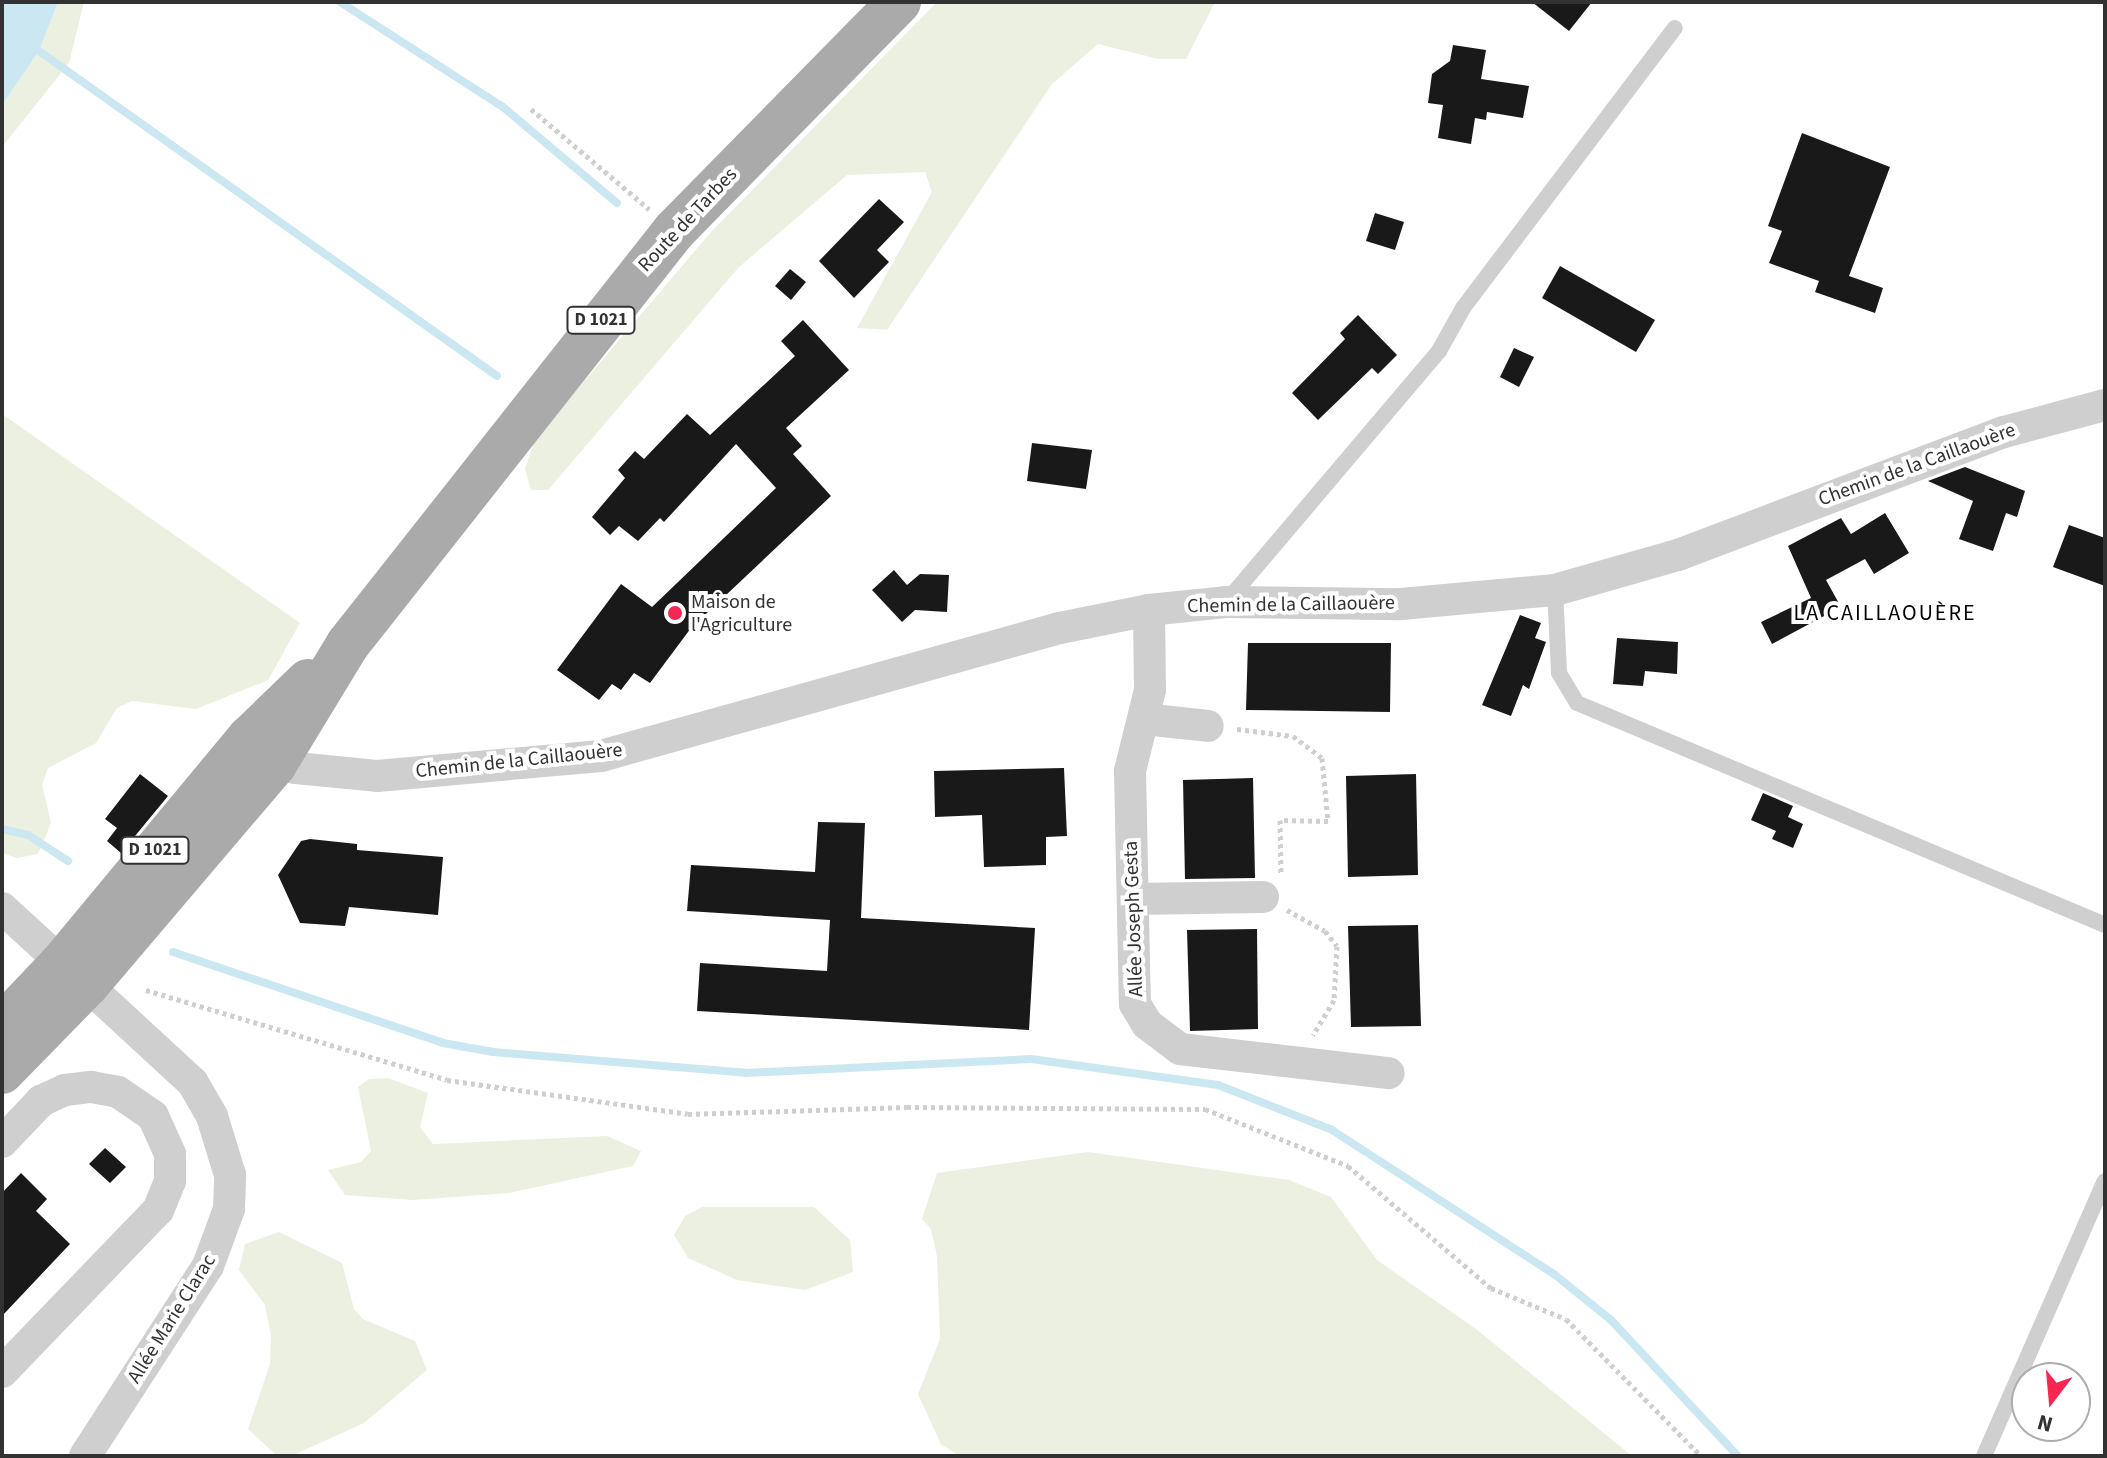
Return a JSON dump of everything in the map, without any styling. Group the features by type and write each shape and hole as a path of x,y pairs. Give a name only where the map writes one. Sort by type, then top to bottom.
{"main road":[{"name":"Route de Tarbes","path":"262,751 674,231 899,2"},
{"name":"D 1021","path":"2,1072 74,974 262,751"},
{"name":"D 1021","path":"2,1026 74,974"}],"street":[{"name":"Chemin de la Caillaouère","path":"262,751 377,776 601,756 1060,628 1149,610 1226,602 1401,604 1555,590 1678,555 2004,432 2105,405"},
{"name":"Allée Joseph Gesta","path":"1149,610 1150,690 1130,771 1135,1004 1161,1037 1204,1055 1389,1073"},
{"path":"1144,719 1208,726"},
{"path":"1133,899 1263,897"},
{"name":"Allée Marie Clarac","path":"2,908 192,1082 223,1141 230,1175 221,1238 85,1456"},
{"path":"2,1142 41,1101 65,1090 91,1087 118,1092 153,1116 170,1154 170,1181 158,1210 2,1372"},
{"path":"170,1154 223,1141"}],"lane":[{"path":"1226,602 1439,351 1463,308 1675,28"},
{"path":"1555,590 1559,673 1577,703 2105,925"},
{"path":"1984,1456 2105,1181"}],"path":[{"path":"531,109 674,231"},
{"path":"1208,726 1293,736 1322,758 1328,821 1280,820 1281,881 1263,897 1325,931 1337,946 1334,1000 1316,1023 1306,1065"},
{"path":"146,990 447,1080 688,1114 907,1107 1205,1109 1348,1166 1491,1288 1566,1319 1701,1456"}],"green space":[{"path":"58,2 84,2 69,63 2,147 2,105 39,51"},
{"path":"937,2 1215,2 1186,59 1159,59 1098,44 1052,84 887,330 857,328 932,192 925,172 847,175 739,267 548,490 531,490 525,469 535,439 711,232"},
{"path":"2,414 300,623 268,680 196,709 132,701 117,708 96,743 48,768 42,785 51,823 38,854 17,858 2,853"},
{"path":"388,1078 428,1093 420,1127 433,1144 607,1136 641,1151 633,1166 509,1193 413,1200 345,1195 328,1170 361,1162 371,1151 358,1087 369,1079"},
{"path":"1088,1152 1289,1180 1331,1197 1377,1260 1476,1329 1632,1456 959,1456 941,1444 918,1394 940,1339 937,1256 931,1229 922,1219 937,1173"},
{"path":"702,1207 814,1207 850,1240 853,1272 805,1290 737,1280 688,1258 674,1235 685,1216"},
{"path":"279,1232 342,1263 354,1309 363,1319 415,1341 427,1370 364,1423 291,1456 277,1456 248,1429 270,1364 271,1336 265,1305 239,1270 245,1244"}],"water":[{"path":"2,2 58,2 39,51 2,105"}],"building":[{"path":"1532,2 1592,2 1569,31"},
{"path":"1453,45 1486,50 1481,79 1529,86 1523,118 1487,112 1486,120 1475,118 1471,144 1438,138 1443,105 1428,103 1432,74 1450,61"},
{"path":"1802,133 1890,167 1849,276 1883,288 1875,313 1815,292 1819,281 1769,263 1782,231 1768,226"},
{"path":"879,199 904,222 877,250 889,262 854,298 819,261"},
{"path":"1375,213 1404,222 1395,250 1366,241"},
{"path":"1560,266 1655,320 1636,352 1542,298"},
{"path":"790,269 806,282 791,300 775,286"},
{"path":"1358,315 1397,355 1378,374 1372,368 1318,420 1292,393 1345,339 1340,333"},
{"path":"803,320 849,370 786,428 802,446 793,454 831,496 691,628 650,683 634,673 621,690 612,684 599,700 557,670 621,584 652,607 776,488 736,444 664,522 660,518 638,541 619,526 610,535 592,517 625,478 618,470 635,451 644,459 687,414 710,435 795,356 781,341"},
{"path":"1514,348 1534,357 1519,387 1500,377"},
{"path":"1032,443 1092,450 1086,489 1027,481"},
{"path":"1965,467 2025,491 2017,517 2006,513 1993,551 1959,539 1973,501 1928,481"},
{"path":"1885,513 1909,553 1874,574 1865,559 1826,580 1841,607 1772,644 1761,622 1811,598 1788,546 1841,518 1851,534"},
{"path":"2069,525 2105,538 2105,586 2053,567"},
{"path":"894,570 907,585 920,574 949,575 947,612 915,610 902,622 872,590"},
{"path":"1520,615 1541,623 1535,638 1546,642 1529,689 1523,685 1511,716 1482,705"},
{"path":"1617,638 1678,642 1677,674 1645,671 1643,686 1613,684"},
{"path":"1248,643 1391,643 1390,712 1246,710"},
{"path":"1064,768 1067,836 1046,837 1046,865 984,867 982,815 935,817 934,771"},
{"path":"140,774 168,796 121,853 107,841 117,828 105,819"},
{"path":"1416,774 1418,875 1348,877 1346,776"},
{"path":"1253,778 1255,878 1185,879 1183,780"},
{"path":"1763,793 1793,806 1788,817 1803,824 1793,848 1772,839 1776,831 1751,820"},
{"path":"818,822 865,823 861,918 1035,928 1029,1030 697,1011 700,963 827,971 830,920 687,911 691,865 815,872"},
{"path":"310,839 357,844 357,850 443,857 438,915 349,907 345,926 300,923 278,875 301,841"},
{"path":"1418,925 1421,1026 1351,1027 1348,926"},
{"path":"1257,929 1258,1029 1190,1031 1187,930"},
{"path":"105,1148 126,1167 110,1183 89,1164"},
{"path":"21,1173 47,1199 36,1211 70,1244 2,1316 2,1193"}],"waterway":[{"path":"340,2 503,107 617,203"},
{"path":"32,46 497,376"},
{"path":"2,829 28,835 68,861"},
{"path":"173,952 443,1043 493,1052 746,1073 1031,1059 1218,1085 1332,1130 1554,1274 1611,1320 1738,1456"}],"place":[{"name":"Maison de l'Agriculture","path":"675,613"}],"district":[{"name":"LA CAILLAOUÈRE","path":"1885,614"}]}
